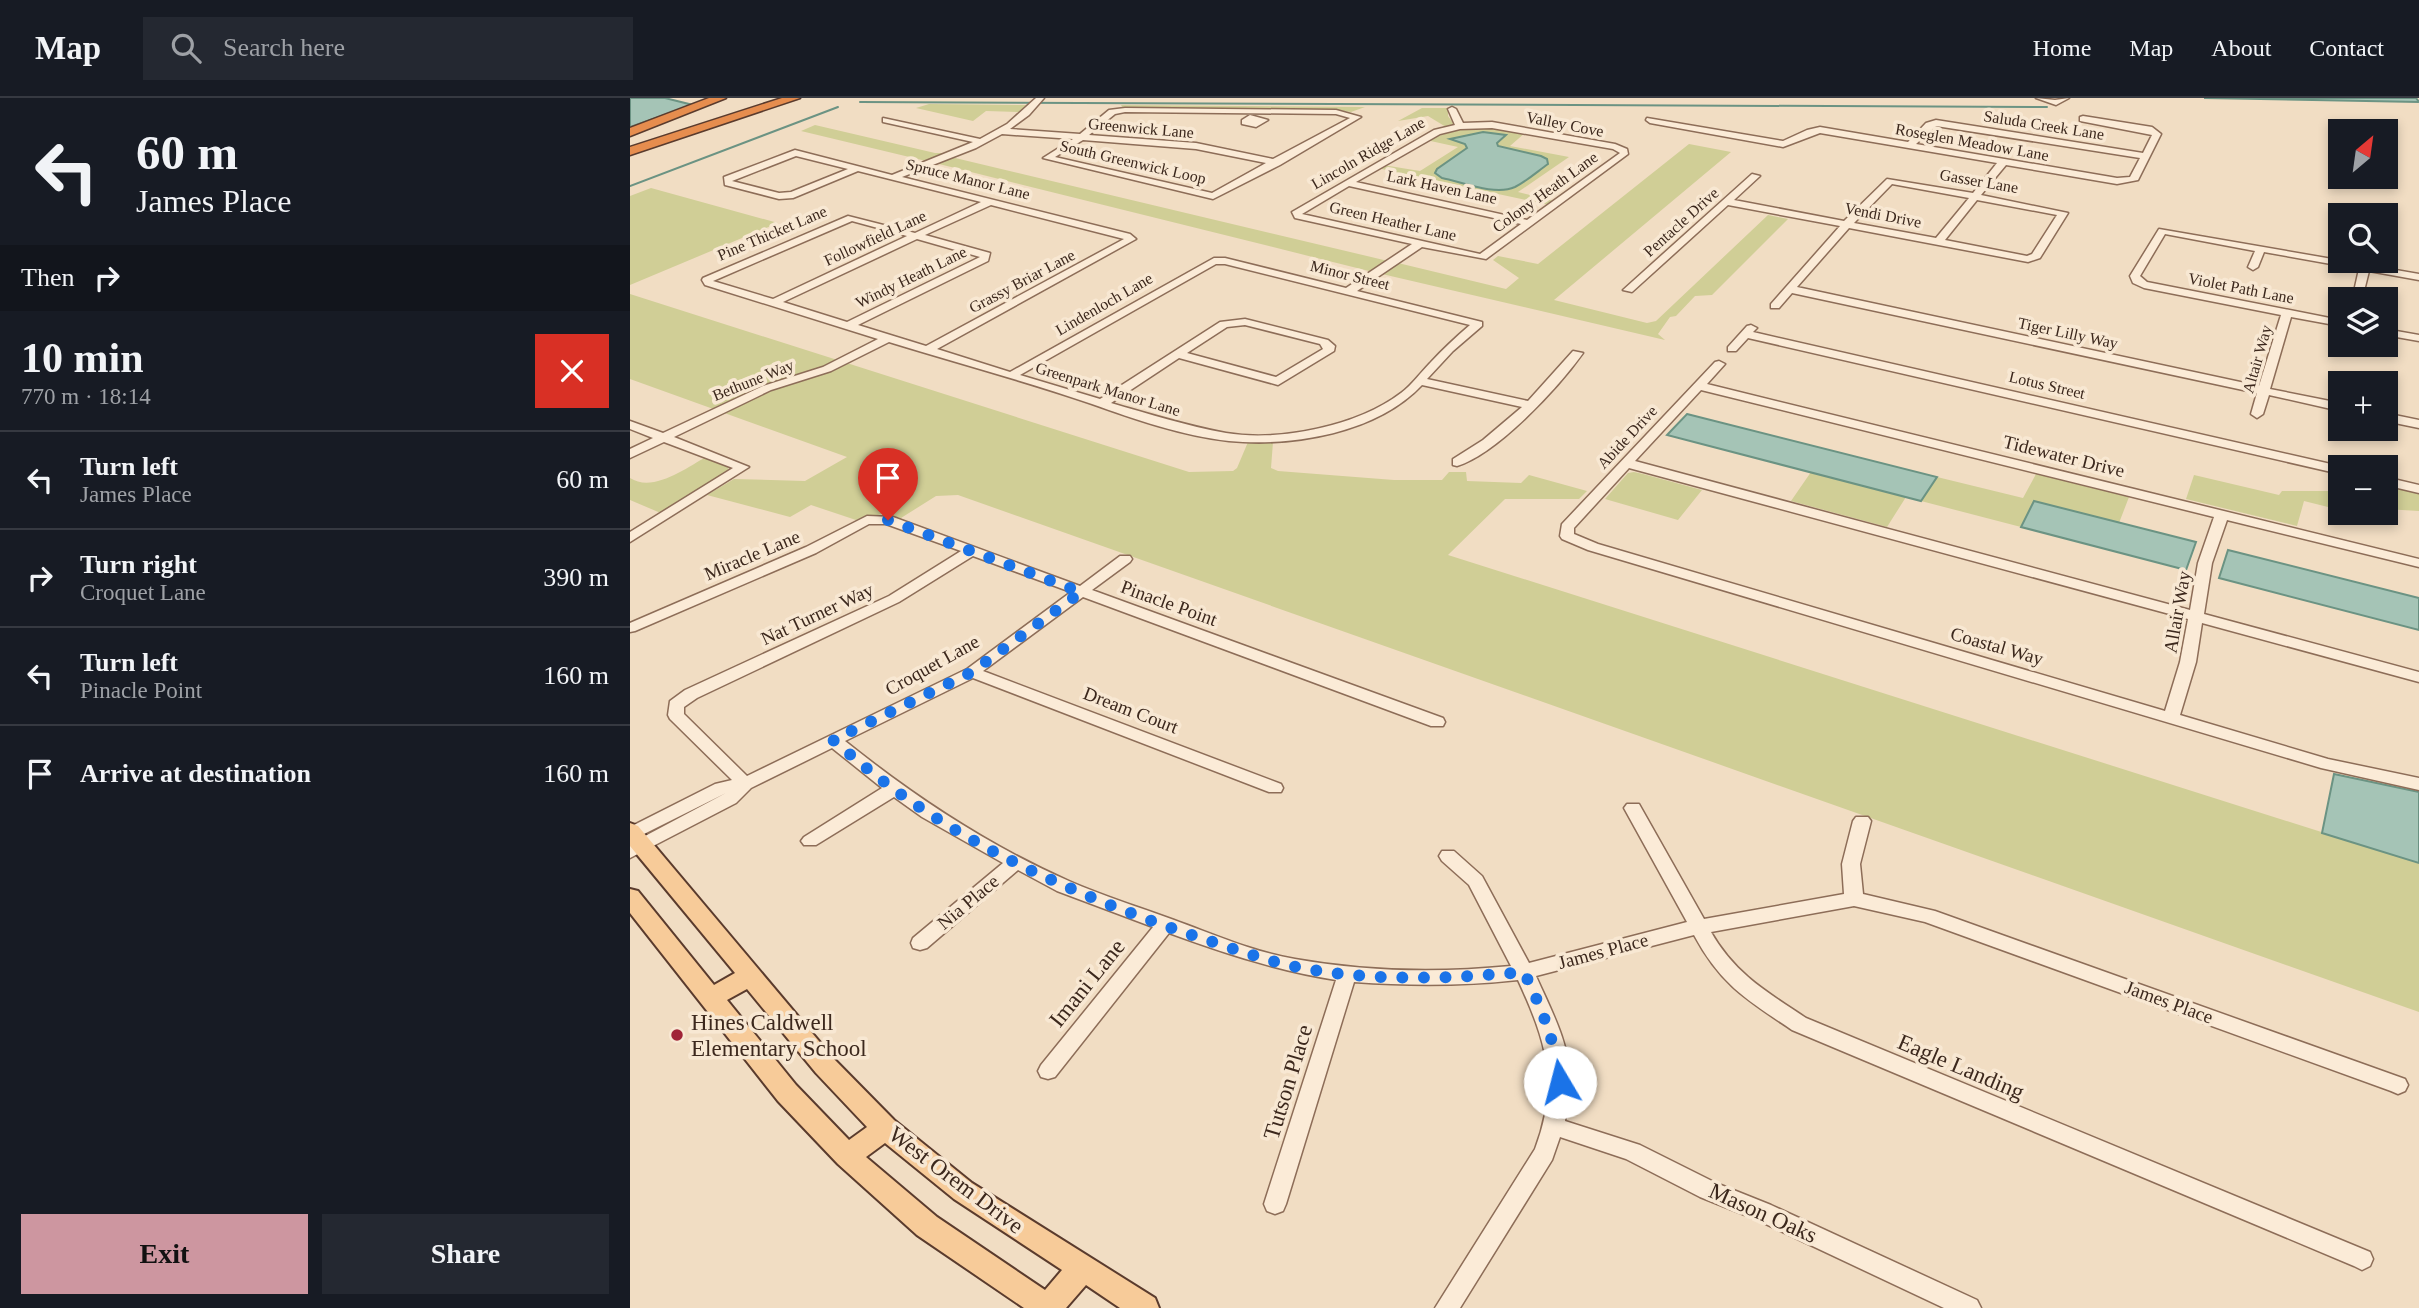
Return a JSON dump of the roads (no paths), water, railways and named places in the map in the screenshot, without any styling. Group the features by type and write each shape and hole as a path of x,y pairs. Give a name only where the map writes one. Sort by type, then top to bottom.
{"highway":[{"path":"630,149 771,98"},
{"path":"630,149 794,98"},
{"path":"630,132 725,102"},
{"path":"630,141 725,102"}],"main road":[{"name":"West Orem Drive","path":"633,839 825,1066 885,1128 962,1191 1145,1308"},
{"path":"630,897 787,1093 847,1156 928,1226 1047,1308 1082,1269"},
{"path":"711,998 750,976"},
{"path":"847,1156 885,1128"}],"street":[{"path":"2039,98 2056,103 2064,98"},
{"path":"894,177 1002,131 1038,101"},
{"path":"1082,137 1112,112 1125,110 1257,115 1352,114 1357,117 1277,163"},
{"path":"1452,110 1460,126"},
{"path":"2083,119 2152,130 2157,134 2147,156"},
{"path":"886,120 978,141"},
{"name":"Roseglen Meadow Lane","path":"1650,120 1783,144 1794,142 1813,129 2127,182 2133,180 2147,156"},
{"name":"Saluda Creek Lane","path":"1910,145 1929,125 1936,123 2147,156"},
{"name":"Valley Cove","path":"1460,126 1505,127 1624,151"},
{"name":"Lincoln Ridge Lane","path":"1298,216 1297,212 1437,132 1460,126"},
{"name":"Greenwick Lane","path":"1002,131 1196,146 1277,163"},
{"name":"South Greenwick Loop","path":"1082,137 1046,158 1213,196 1277,163"},
{"name":"Colony Heath Lane","path":"1482,257 1624,155 1624,151"},
{"name":"Spruce Manor Lane","path":"859,168 793,195 779,196 728,183 727,179 795,153 859,168 1128,236 1131,239"},
{"path":"1938,242 2003,162"},
{"name":"Pentacle Drive","path":"1628,290 1755,176"},
{"name":"Gasser Lane","path":"1847,224 1890,181 2063,213 2032,259"},
{"name":"Lark Haven Lane","path":"1347,183 1529,223"},
{"name":"Followfield Lane","path":"773,303 991,201"},
{"name":"Vendi Drive","path":"1728,202 2032,259"},
{"name":"Green Heather Lane","path":"1298,216 1482,257"},
{"name":"Pine Thicket Lane","path":"707,280 851,218 919,235"},
{"path":"1775,306 1847,224"},
{"name":"Violet Path Lane","path":"2261,248 2162,230 2135,276 2137,281 2144,285 2328,321"},
{"name":"Windy Heath Lane","path":"848,326 986,255 919,235"},
{"name":"Grassy Briar Lane","path":"927,350 1131,239"},
{"path":"1349,291 1421,243"},
{"path":"2253,267 2261,248 2328,260"},
{"name":"Minor Street","path":"1214,261 1349,291 1478,324"},
{"name":"Lindenloch Lane","path":"1010,376 1214,261"},
{"path":"2360,287 2364,273"},
{"path":"2397,273 2419,277"},
{"name":"Greenpark Manor Lane","path":"707,280 709,283 1101,404 1172,425 1229,437 1287,437 1339,427 1375,415 1406,395 1449,349 1478,324"},
{"name":"Tiger Lilly Way","path":"1790,289 2328,404"},
{"name":"Altair Way","path":"2257,414 2287,313"},
{"path":"1101,404 1224,324 1245,321 1324,342 1329,346 1328,351 1278,381 1177,355"},
{"name":"Lotus Street","path":"1732,349 1749,330 2328,467"},
{"path":"2398,334 2419,338"},
{"name":"Bethune Way","path":"630,454 767,388 827,369 888,338"},
{"path":"1457,462 1474,453 1530,405 1566,369 1577,353"},
{"name":"Abide Drive","path":"1567,536 1567,527 1719,364"},
{"path":"1421,381 1530,405"},
{"name":"Tidewater Drive","path":"1699,386 2419,562"},
{"path":"2398,420 2419,424"},
{"path":"630,425 743,467 630,538"},
{"path":"1626,463 2419,677"},
{"path":"2398,484 2419,489"},
{"name":"Allair Way","path":"2171,718 2188,662 2205,563 2222,514"},
{"name":"Miracle Lane","path":"630,628 811,550 867,520 888,520"},
{"name":"Pinacle Point","path":"888,520 1437,722"},
{"name":"Coastal Way","path":"1567,536 1606,551 2327,764 2419,784"},
{"name":"Nat Turner Way","path":"745,784 676,715 676,705 691,694 894,598 971,551"},
{"name":"Croquet Lane","path":"633,839 730,799 745,784 972,672 1125,559"},
{"name":"Dream Court","path":"972,672 1276,788"},
{"name":"James Place","path":"833,740 894,789 961,832 1063,886 1230,948 1292,966 1412,979 1465,978 1524,972 1697,927 1854,899 1928,916 2398,1085"},
{"path":"810,841 894,789"},
{"name":"Eagle Landing","path":"1633,808 1714,954 1741,985 1799,1024 2362,1259"},
{"path":"1854,899 1851,864 1862,821"},
{"path":"1447,1308 1544,1153 1554,1126 1560,1082 1556,1050 1548,1024 1524,972 1476,881 1448,856"},
{"name":"Nia Place","path":"920,943 1016,862"},
{"name":"Imani Lane","path":"1048,1071 1165,925"},
{"name":"Tutson Place","path":"1275,1204 1347,974"},
{"name":"Mason Oaks","path":"1554,1126 1591,1136 1632,1152 1969,1308"}],"waterway":[{"path":"860,102 2047,107"},
{"path":"630,186 838,107"}],"place":[{"name":"Hines Caldwell Elementary School","path":"677,1035"}]}
